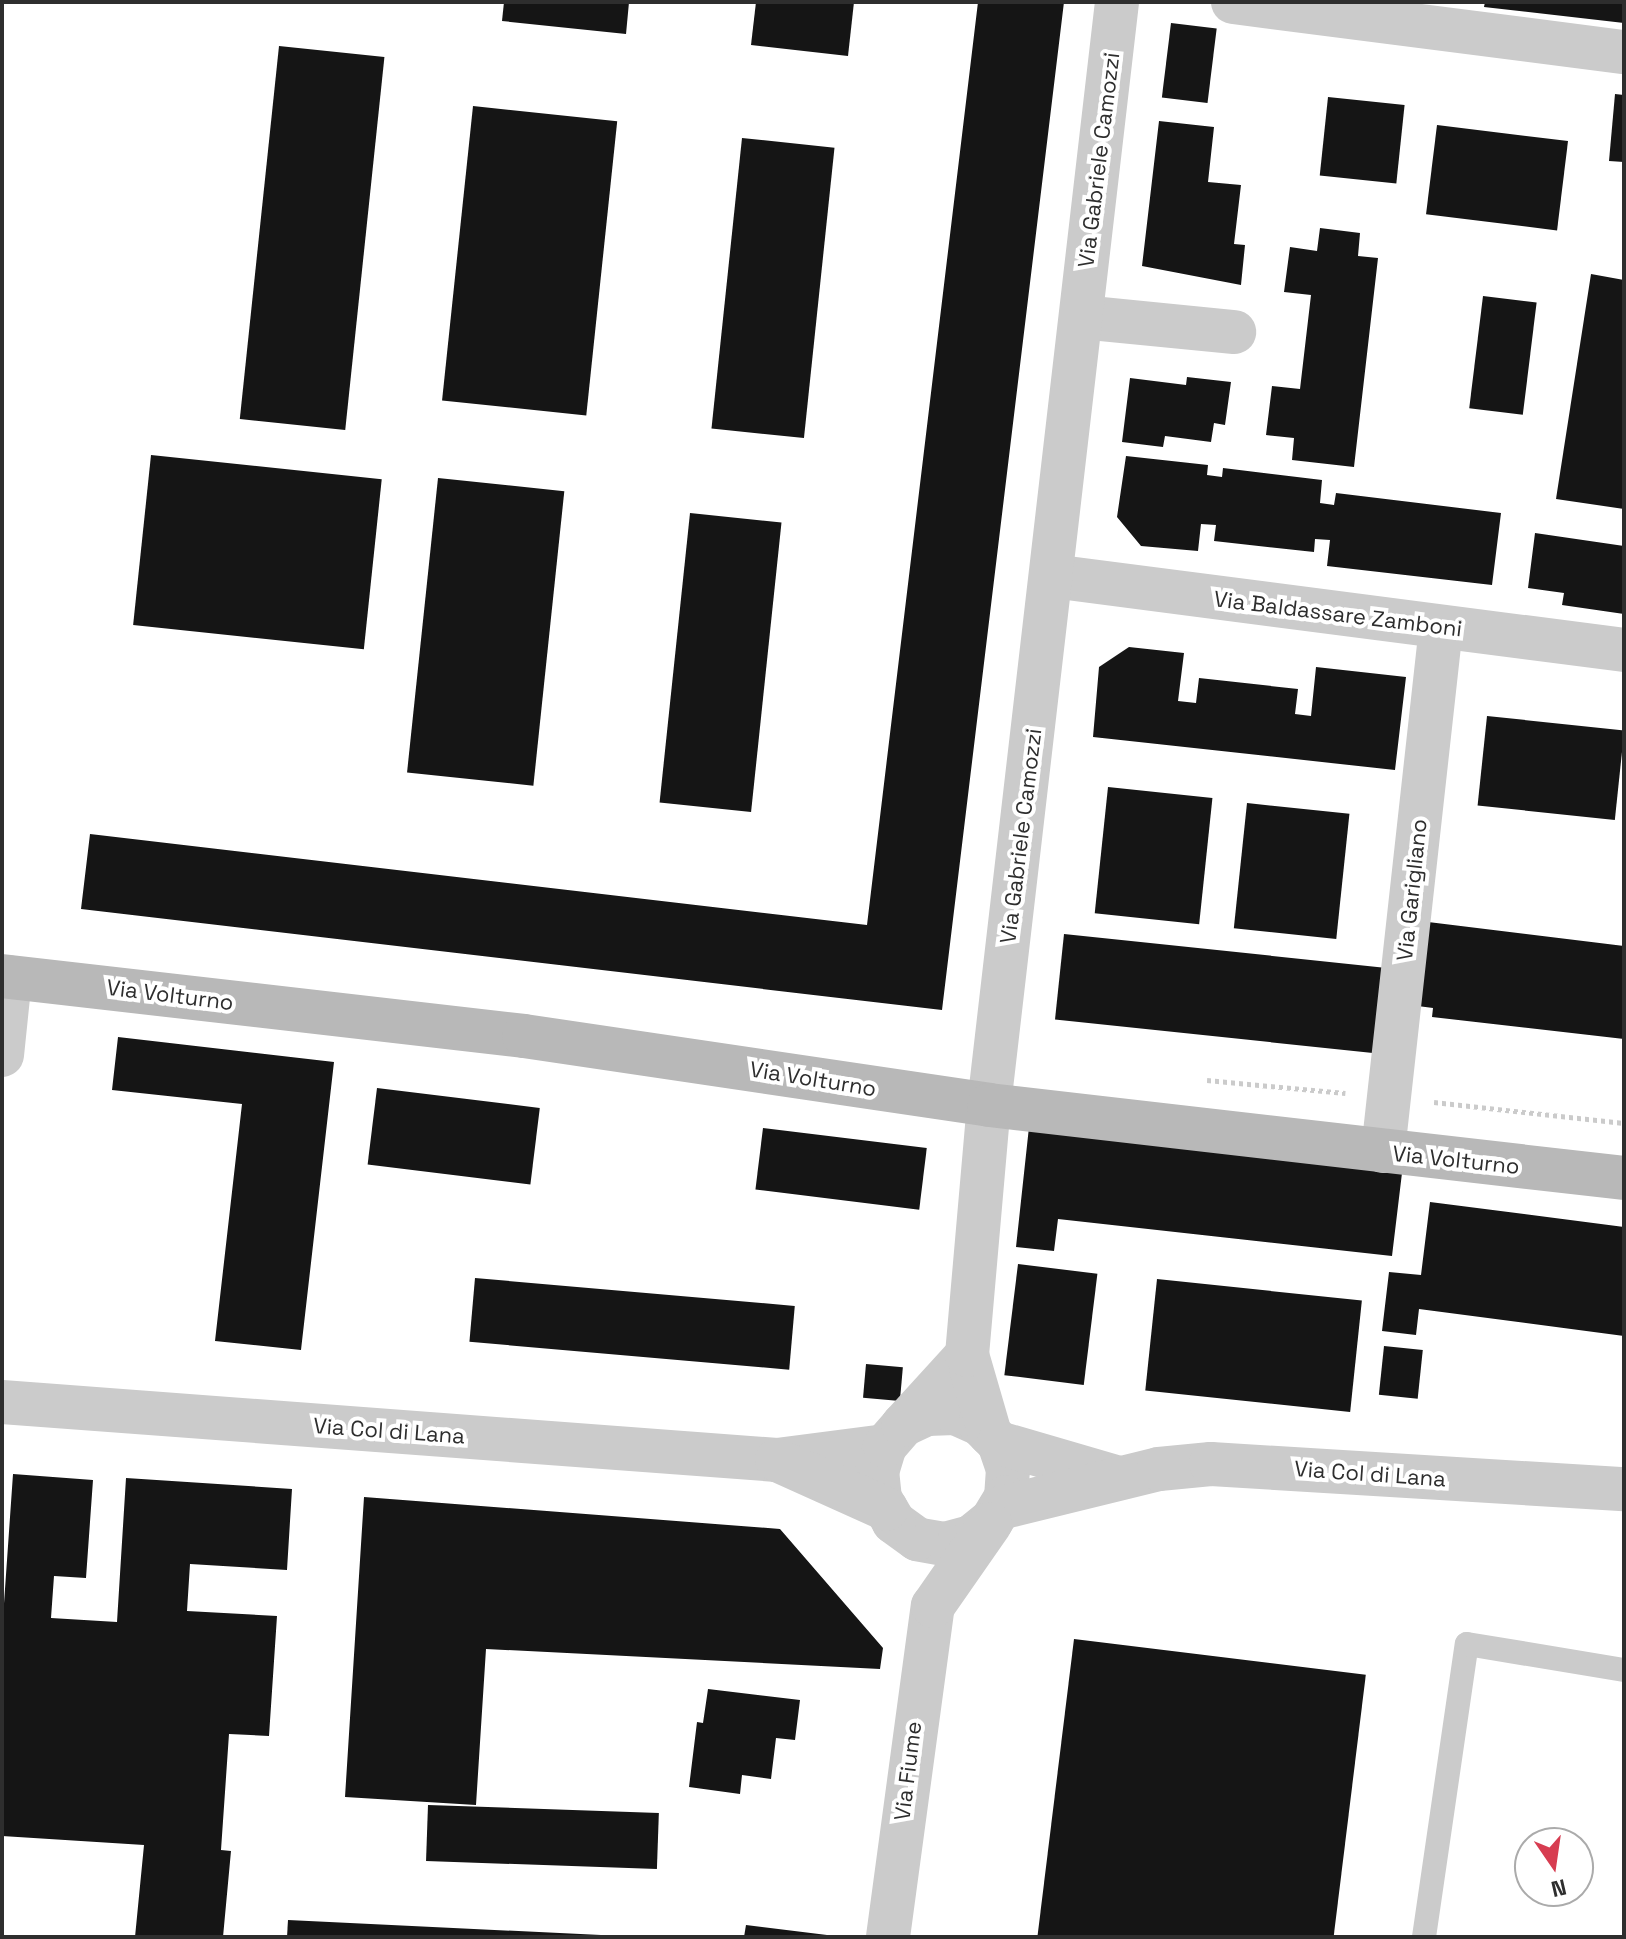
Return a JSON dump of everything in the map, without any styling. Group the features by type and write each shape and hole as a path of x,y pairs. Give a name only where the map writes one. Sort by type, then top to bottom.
{"street":[{"name":"Via Gabriele Camozzi","path":"995,1439 967,1355 989,1105 1117,2"},
{"path":"1233,2 1624,52"},
{"path":"1081,317 1234,332"},
{"name":"Via Baldassare Zamboni","path":"1052,576 1624,650"},
{"name":"Via Garigliano","path":"1383,1151 1441,627"},
{"path":"2,1055 6,976"},
{"name":"Via Volturno","path":"6,976 524,1036 989,1105 1624,1178"},
{"path":"933,1606 890,1516 877,1472 894,1435 967,1355"},
{"name":"Via Col di Lana","path":"2,1402 777,1460 894,1435"},
{"path":"890,1516 917,1539 944,1544 971,1537 996,1514 1008,1469 995,1439 955,1413 927,1414 894,1435"},
{"name":"Via Col di Lana","path":"995,1439 1117,1478"},
{"name":"Via Col di Lana","path":"777,1460 890,1516"},
{"name":"Via Col di Lana","path":"996,1514 1117,1478 1211,1464 1624,1489"},
{"name":"Via Fiume","path":"888,1937 933,1606 996,1514"}],"lane":[{"path":"1424,1937 1467,1644 1624,1670"}],"building":[{"path":"504,2 629,2 626,34 502,21"},
{"path":"756,2 854,2 848,56 751,45"},
{"path":"978,2 1064,2 942,1010 81,909 90,834 867,925"},
{"path":"1485,2 1624,2 1624,23 1484,7"},
{"path":"1171,23 1217,29 1208,103 1162,97"},
{"path":"279,46 384,57 345,430 240,419"},
{"path":"1615,94 1624,95 1624,162 1609,161"},
{"path":"1328,97 1405,105 1396,184 1320,176"},
{"path":"473,106 617,121 586,416 442,400"},
{"path":"1159,121 1214,127 1208,182 1241,185 1234,244 1245,245 1241,285 1142,266"},
{"path":"1437,125 1568,141 1557,230 1426,214"},
{"path":"742,138 834,148 804,438 711,428"},
{"path":"1320,228 1360,233 1358,256 1378,258 1354,467 1292,460 1294,438 1266,435 1272,386 1300,389 1311,295 1284,292 1290,247 1317,251"},
{"path":"1591,274 1624,280 1624,509 1556,499"},
{"path":"1483,296 1537,303 1523,415 1469,408"},
{"path":"1187,377 1231,382 1225,425 1214,423 1211,442 1165,436 1163,447 1122,442 1130,378 1186,385"},
{"path":"151,455 382,479 364,649 133,625"},
{"path":"1126,456 1208,465 1207,475 1222,477 1223,468 1322,480 1320,503 1334,505 1336,493 1501,513 1492,585 1327,566 1330,540 1315,539 1314,552 1214,541 1216,525 1201,524 1198,551 1141,546 1117,517"},
{"path":"438,478 564,491 533,786 407,772"},
{"path":"690,513 781,523 751,812 660,802"},
{"path":"1535,533 1624,546 1624,614 1562,605 1564,593 1528,588"},
{"path":"1129,647 1184,653 1178,701 1196,703 1199,678 1298,689 1295,714 1311,716 1316,667 1406,677 1395,770 1093,737 1099,667"},
{"path":"1487,716 1624,730 1615,820 1478,806"},
{"path":"1108,787 1212,798 1199,924 1095,913"},
{"path":"1247,803 1349,814 1336,939 1234,928"},
{"path":"1420,921 1624,946 1624,1039 1432,1017 1433,1008 1410,1005"},
{"path":"1064,934 1384,968 1375,1053 1055,1020"},
{"path":"118,1037 334,1062 301,1350 215,1341 242,1104 112,1090"},
{"path":"377,1088 540,1108 530,1184 368,1164"},
{"path":"1029,1127 1402,1173 1392,1256 1058,1219 1054,1251 1016,1247"},
{"path":"763,1128 927,1148 919,1210 755,1190"},
{"path":"1430,1202 1624,1227 1624,1336 1419,1309 1416,1335 1382,1331 1389,1272 1421,1275"},
{"path":"1018,1264 1097,1274 1084,1385 1004,1375"},
{"path":"475,1278 795,1306 789,1370 469,1342"},
{"path":"1157,1279 1362,1301 1350,1412 1145,1390"},
{"path":"1384,1346 1423,1350 1418,1399 1379,1395"},
{"path":"866,1364 903,1367 900,1401 863,1398"},
{"path":"13,1474 93,1480 86,1578 54,1576 51,1618 117,1622 126,1478 292,1489 287,1570 190,1564 187,1611 277,1616 269,1736 229,1734 221,1850 231,1851 223,1937 135,1937 144,1845 2,1836 2,1632"},
{"path":"364,1497 780,1529 883,1648 880,1669 486,1649 476,1805 345,1797"},
{"path":"1074,1639 1366,1675 1334,1937 1037,1937"},
{"path":"708,1689 800,1700 795,1740 776,1738 771,1779 742,1775 740,1794 689,1787 697,1722 703,1723"},
{"path":"428,1805 659,1813 657,1869 426,1861"},
{"path":"288,1920 601,1935 601,1937 287,1937"},
{"path":"746,1925 827,1935 827,1937 744,1937"}]}
